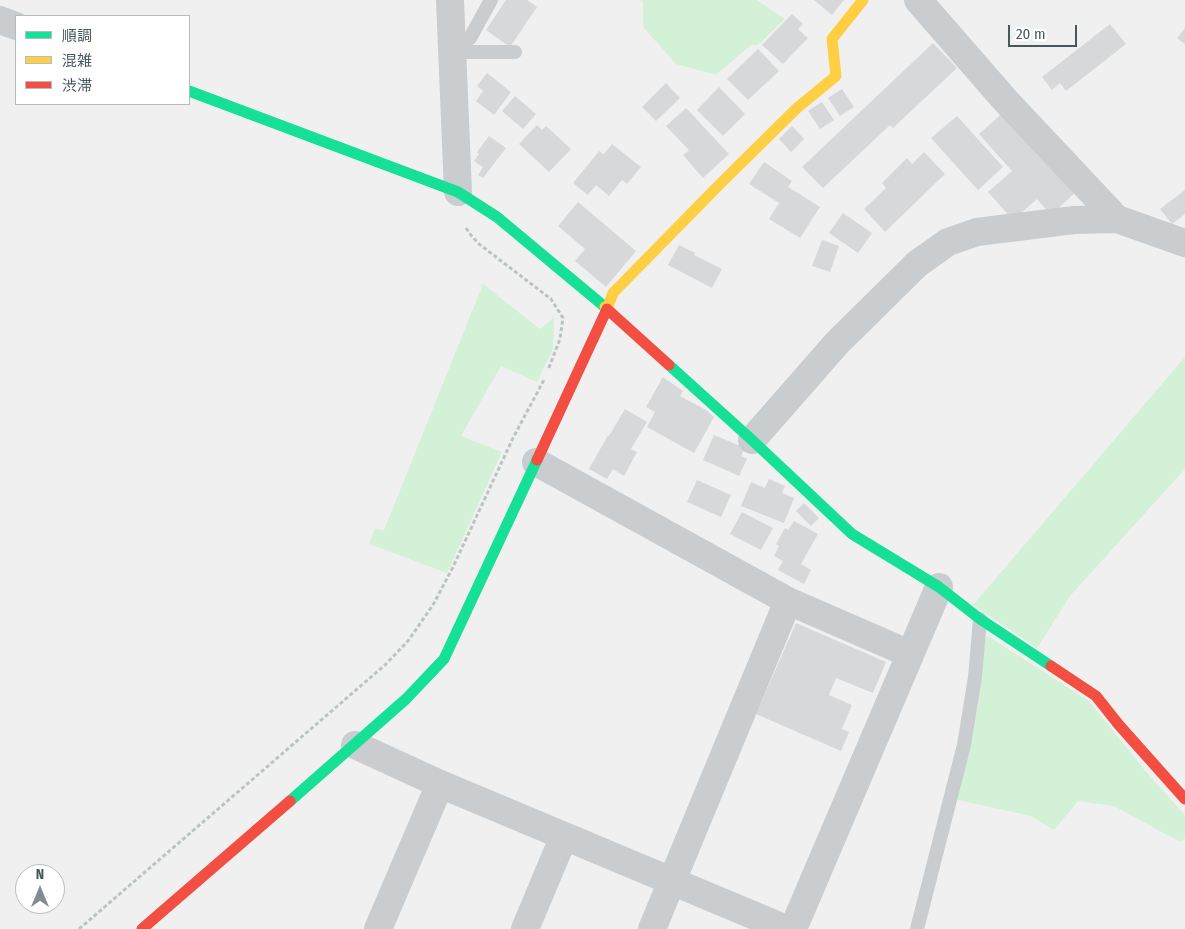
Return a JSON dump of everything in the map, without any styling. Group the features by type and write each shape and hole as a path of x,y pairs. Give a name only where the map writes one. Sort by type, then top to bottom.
{"street":[{"path":"450,0 458,192"},
{"path":"142,929 355,745 406,699 444,659 614,293 797,108 836,76 832,39 863,0"},
{"path":"918,0 1005,100 1117,218"},
{"path":"0,20 15,26"},
{"path":"190,91 458,192 498,217 607,309 752,440 852,534 939,588 980,619 1096,696 1118,725 1185,800"},
{"path":"752,440 837,343 917,264 948,242 977,232 1074,220 1117,218 1185,243"},
{"path":"536,462 788,601 910,654"},
{"path":"793,929 939,588"},
{"path":"652,929 788,601"},
{"path":"355,745 440,784 786,929"},
{"path":"378,929 440,784"},
{"path":"525,929 564,836"}],"lane":[{"path":"452,52 470,38 491,0"},
{"path":"452,52 515,52"},
{"path":"917,929 964,745 975,677 980,619"}],"path":[{"path":"79,929 384,665 408,641 433,605 453,567 513,438 547,374 560,339 563,318 551,299 479,244 470,234 461,219 458,192"}],"green space":[{"path":"641,0 757,0 785,19 758,45 751,45 716,75 676,64 643,27 643,2"},
{"path":"483,284 540,329 554,317 553,349 537,382 501,366 461,436 502,452 447,573 369,544 375,529 384,530"},
{"path":"1185,357 1185,469 1070,596 1037,648 973,605"},
{"path":"988,636 1089,701 1148,774 1185,815 1185,838 1180,842 1114,806 1078,801 1054,830 1031,816 954,799 978,705 984,640"}],"building":[{"path":"506,0 527,0 537,7 510,47 486,30"},
{"path":"814,0 844,0 832,15"},
{"path":"792,14 803,24 798,29 808,38 783,64 762,45"},
{"path":"1110,24 1126,44 1066,91 1060,83 1052,90 1042,77"},
{"path":"1185,28 1185,44 1177,38"},
{"path":"933,43 957,68 893,128 890,125 823,188 802,167"},
{"path":"758,49 779,71 748,100 727,79"},
{"path":"487,73 511,92 494,115 476,101 483,91 477,86"},
{"path":"666,83 680,98 656,121 642,107"},
{"path":"719,87 745,114 723,136 697,110"},
{"path":"842,89 854,107 840,116 828,98"},
{"path":"515,96 536,114 523,129 502,111"},
{"path":"822,102 834,120 820,129 808,111"},
{"path":"686,108 729,154 703,178 683,155 689,150 666,126"},
{"path":"1006,110 1078,190 1051,215 1037,199 1013,220 988,192 1012,171 979,134"},
{"path":"957,116 1003,167 978,190 931,138"},
{"path":"537,125 542,130 546,126 571,149 549,172 519,144"},
{"path":"792,126 804,139 791,152 779,139"},
{"path":"489,136 506,148 483,178 478,175 483,167 474,161 479,154 477,152"},
{"path":"612,144 641,167 627,184 622,180 609,196 596,185 588,195 573,183 599,151 604,154"},
{"path":"924,152 945,174 885,232 864,209 886,188 882,183 907,158 912,164"},
{"path":"764,162 792,181 788,187 820,207 800,238 769,219 779,203 749,184"},
{"path":"1185,190 1185,214 1172,224 1160,209"},
{"path":"578,202 636,251 606,287 575,261 585,249 558,226"},
{"path":"843,213 872,233 858,253 829,233"},
{"path":"822,240 839,246 830,272 812,266"},
{"path":"679,245 722,269 712,288 668,265"},
{"path":"663,377 683,391 680,396 706,410 714,417 694,453 647,427 655,412 646,407"},
{"path":"625,409 647,422 631,449 637,452 624,476 613,469 607,479 589,469"},
{"path":"714,435 745,448 741,456 747,459 739,476 703,460"},
{"path":"769,479 785,486 782,493 794,498 784,523 741,506 751,482 765,488"},
{"path":"697,480 731,495 721,517 687,502"},
{"path":"804,503 819,518 811,526 796,511"},
{"path":"742,512 773,528 761,550 730,534"},
{"path":"794,521 818,534 801,564 811,570 804,584 778,570 783,561 774,556 779,546 776,544 785,528 788,530"},
{"path":"796,623 886,662 873,693 836,678 829,695 852,705 842,729 849,732 841,751 756,714"}],"traffic: fast":[{"path":"190,91 458,192 497,217 605,307"},
{"path":"669,365 852,534 939,587 980,619 1051,666"},
{"path":"290,801 406,699 444,659 537,460"}],"traffic: slow":[{"path":"605,307 607,309 613,293 720,184 797,108 836,76 832,39 863,0"}],"traffic: jam":[{"path":"537,460 607,309 669,365"},
{"path":"1051,666 1096,696 1119,725 1185,799"},
{"path":"142,929 290,801"}]}
